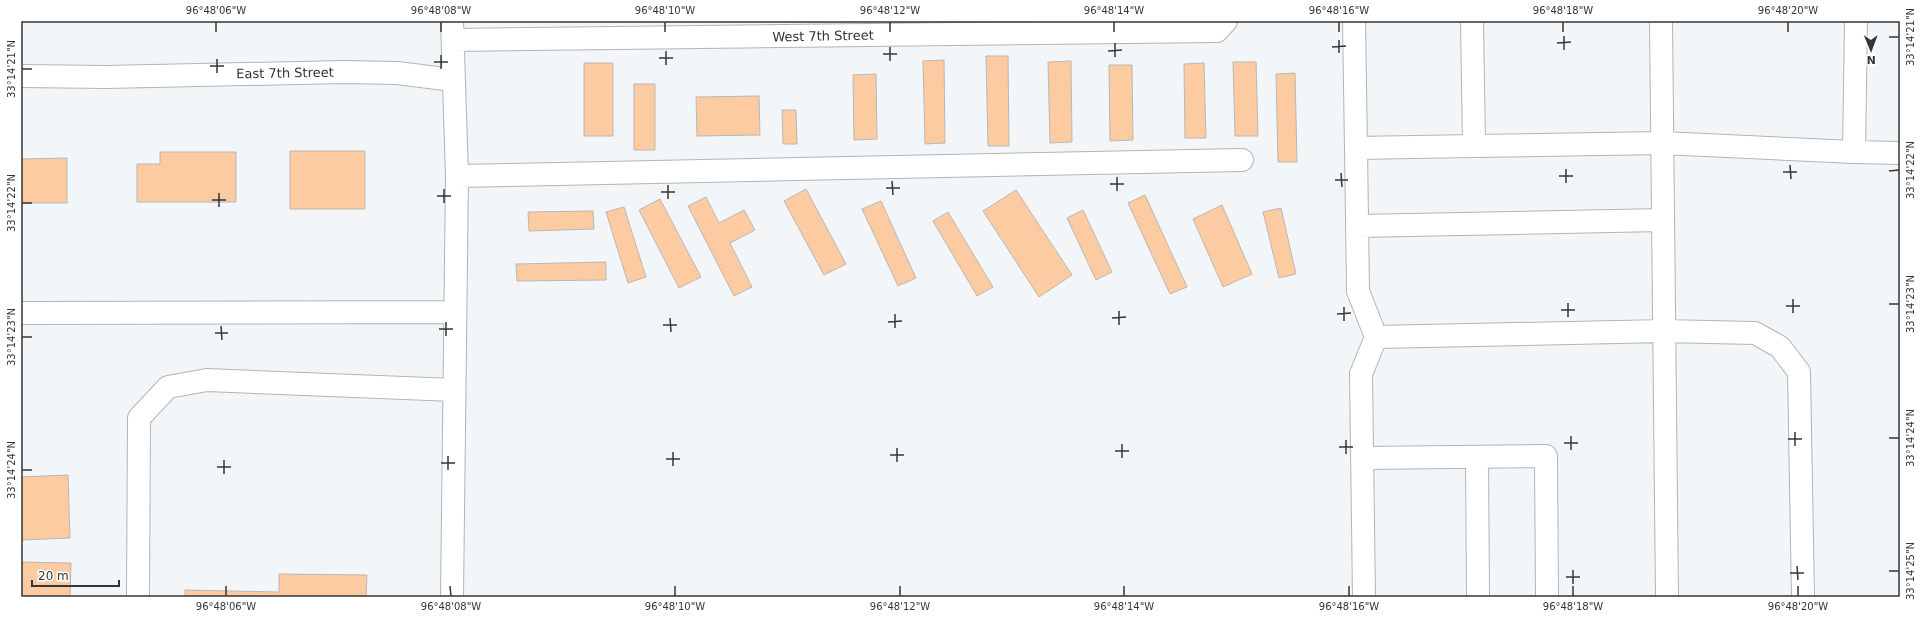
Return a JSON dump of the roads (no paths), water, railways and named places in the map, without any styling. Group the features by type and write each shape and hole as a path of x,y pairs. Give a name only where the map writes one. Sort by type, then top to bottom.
{"street":[{"path":"1354,21 1358,291 1376,338 1361,374 1364,597"},
{"path":"1472,21 1474,146"},
{"path":"1661,21 1667,597"},
{"path":"1854,152 1856,21"},
{"name":"West 7th Street","path":"452,30 1222,26"},
{"path":"452,30 456,176 452,597"},
{"name":"East 7th Street","path":"21,76 106,77 344,72 397,73 453,80"},
{"path":"1356,148 1662,144 1854,152 1900,152"},
{"path":"456,176 1242,160"},
{"path":"1357,226 1662,220"},
{"path":"21,313 455,312"},
{"path":"1376,338 1664,332 1755,333 1780,347 1799,372 1803,597"},
{"path":"138,597 139,418 168,387 208,380 454,390"},
{"path":"1362,458 1546,456 1548,597"},
{"path":"1477,457 1478,597"}]}
